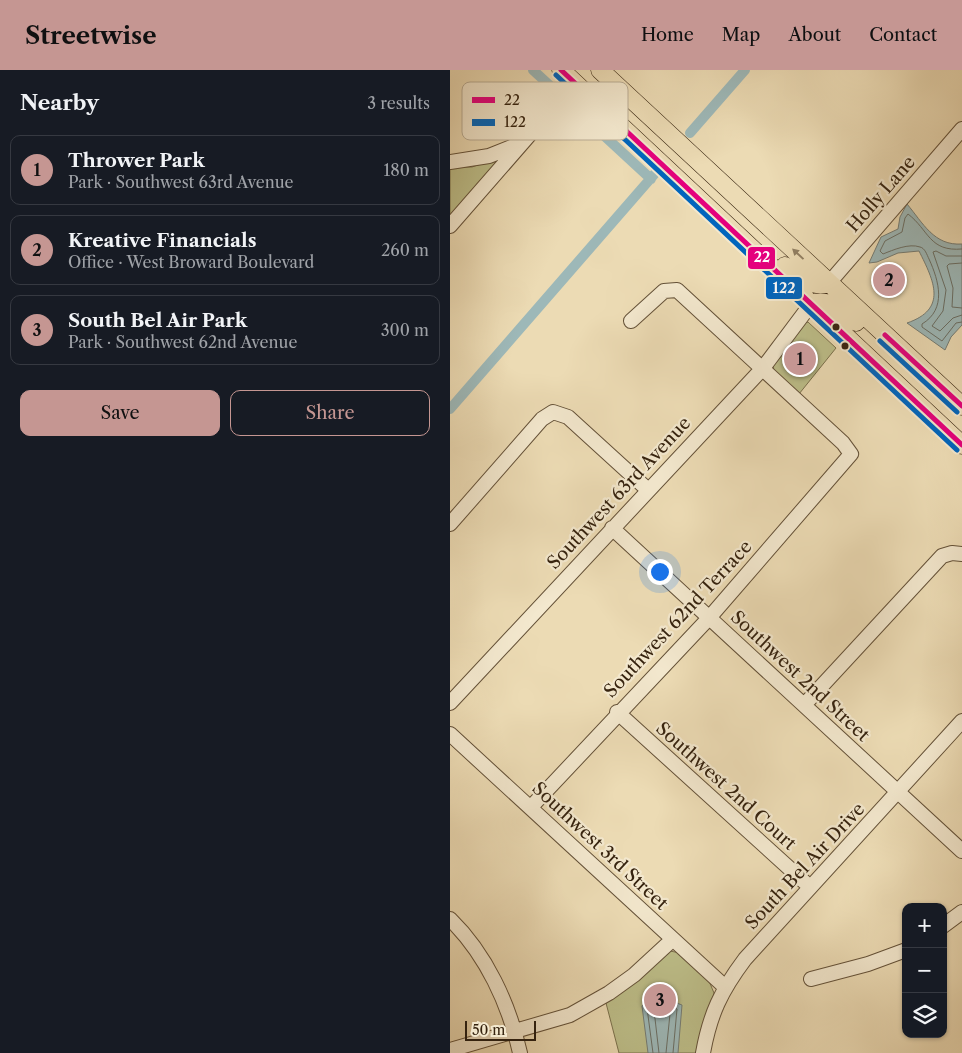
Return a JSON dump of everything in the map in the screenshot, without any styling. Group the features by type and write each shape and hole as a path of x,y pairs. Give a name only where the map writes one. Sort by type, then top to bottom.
{"main road":[{"path":"561,70 569,82"},
{"path":"602,71 614,82"},
{"path":"628,95 962,406"},
{"path":"628,137 713,212 962,445"},
{"path":"713,212 726,213 802,280 820,286 829,283"},
{"path":"811,304 819,301 828,302 840,308 908,370 924,371"}],"street":[{"name":"Holly Lane","path":"829,283 962,129"},
{"path":"450,226 524,140"},
{"path":"450,162 489,156 521,143"},
{"path":"631,321 664,291 677,290 762,368"},
{"name":"Southwest 63rd Avenue","path":"450,703 647,489 762,368 811,304"},
{"name":"Southwest 62nd Terrace","path":"530,807 709,618 850,454 843,443 762,368"},
{"path":"450,524 542,419 553,412 568,417 647,489"},
{"name":"Southwest 2nd Street","path":"612,528 806,704 898,793 962,851"},
{"path":"806,704 942,556 957,554"},
{"name":"Southwest 2nd Court","path":"618,712 810,887"},
{"name":"South Bel Air Drive","path":"703,1053 708,1028 724,986 745,959 962,721"},
{"name":"Southwest 3rd Street","path":"450,734 724,986"},
{"path":"947,923 962,912"},
{"path":"450,919 467,936 483,958 515,1031 520,1053"},
{"path":"450,1050 570,1014 609,993 634,975 672,940"},
{"path":"811,979 868,964 902,951"}],"green space":[{"path":"492,160 497,161 497,163 450,218 450,167 472,167"},
{"path":"808,322 836,348 799,394 774,370 772,362 799,325"},
{"path":"670,951 680,953 709,981 714,993 699,1053 619,1053 606,1003"}],"water":[{"path":"907,204 930,232 952,244 962,244 962,325 951,337 945,350 907,323 920,317 933,302 933,283 919,251 898,253 877,262 869,263 881,237 898,229 900,217"},
{"path":"653,994 682,1005 678,1053 648,1053 642,1006"}],"waterway":[{"path":"533,70 546,82"},
{"path":"690,133 745,70"},
{"path":"609,140 651,179"},
{"path":"450,409 658,170"}],"transit line":[{"name":"22","path":"561,70 574,82"},
{"name":"122","path":"556,75 563,82"},
{"name":"22","path":"628,133 962,445"},
{"name":"122","path":"626,140 957,450"},
{"name":"22","path":"885,335 962,406"},
{"name":"122","path":"880,341 957,412"}],"place":[{"name":"Kreative Financials","path":"889,280"},
{"name":"Thrower Park","path":"800,359"},
{"name":"South Bel Air Park","path":"660,1000"}]}
